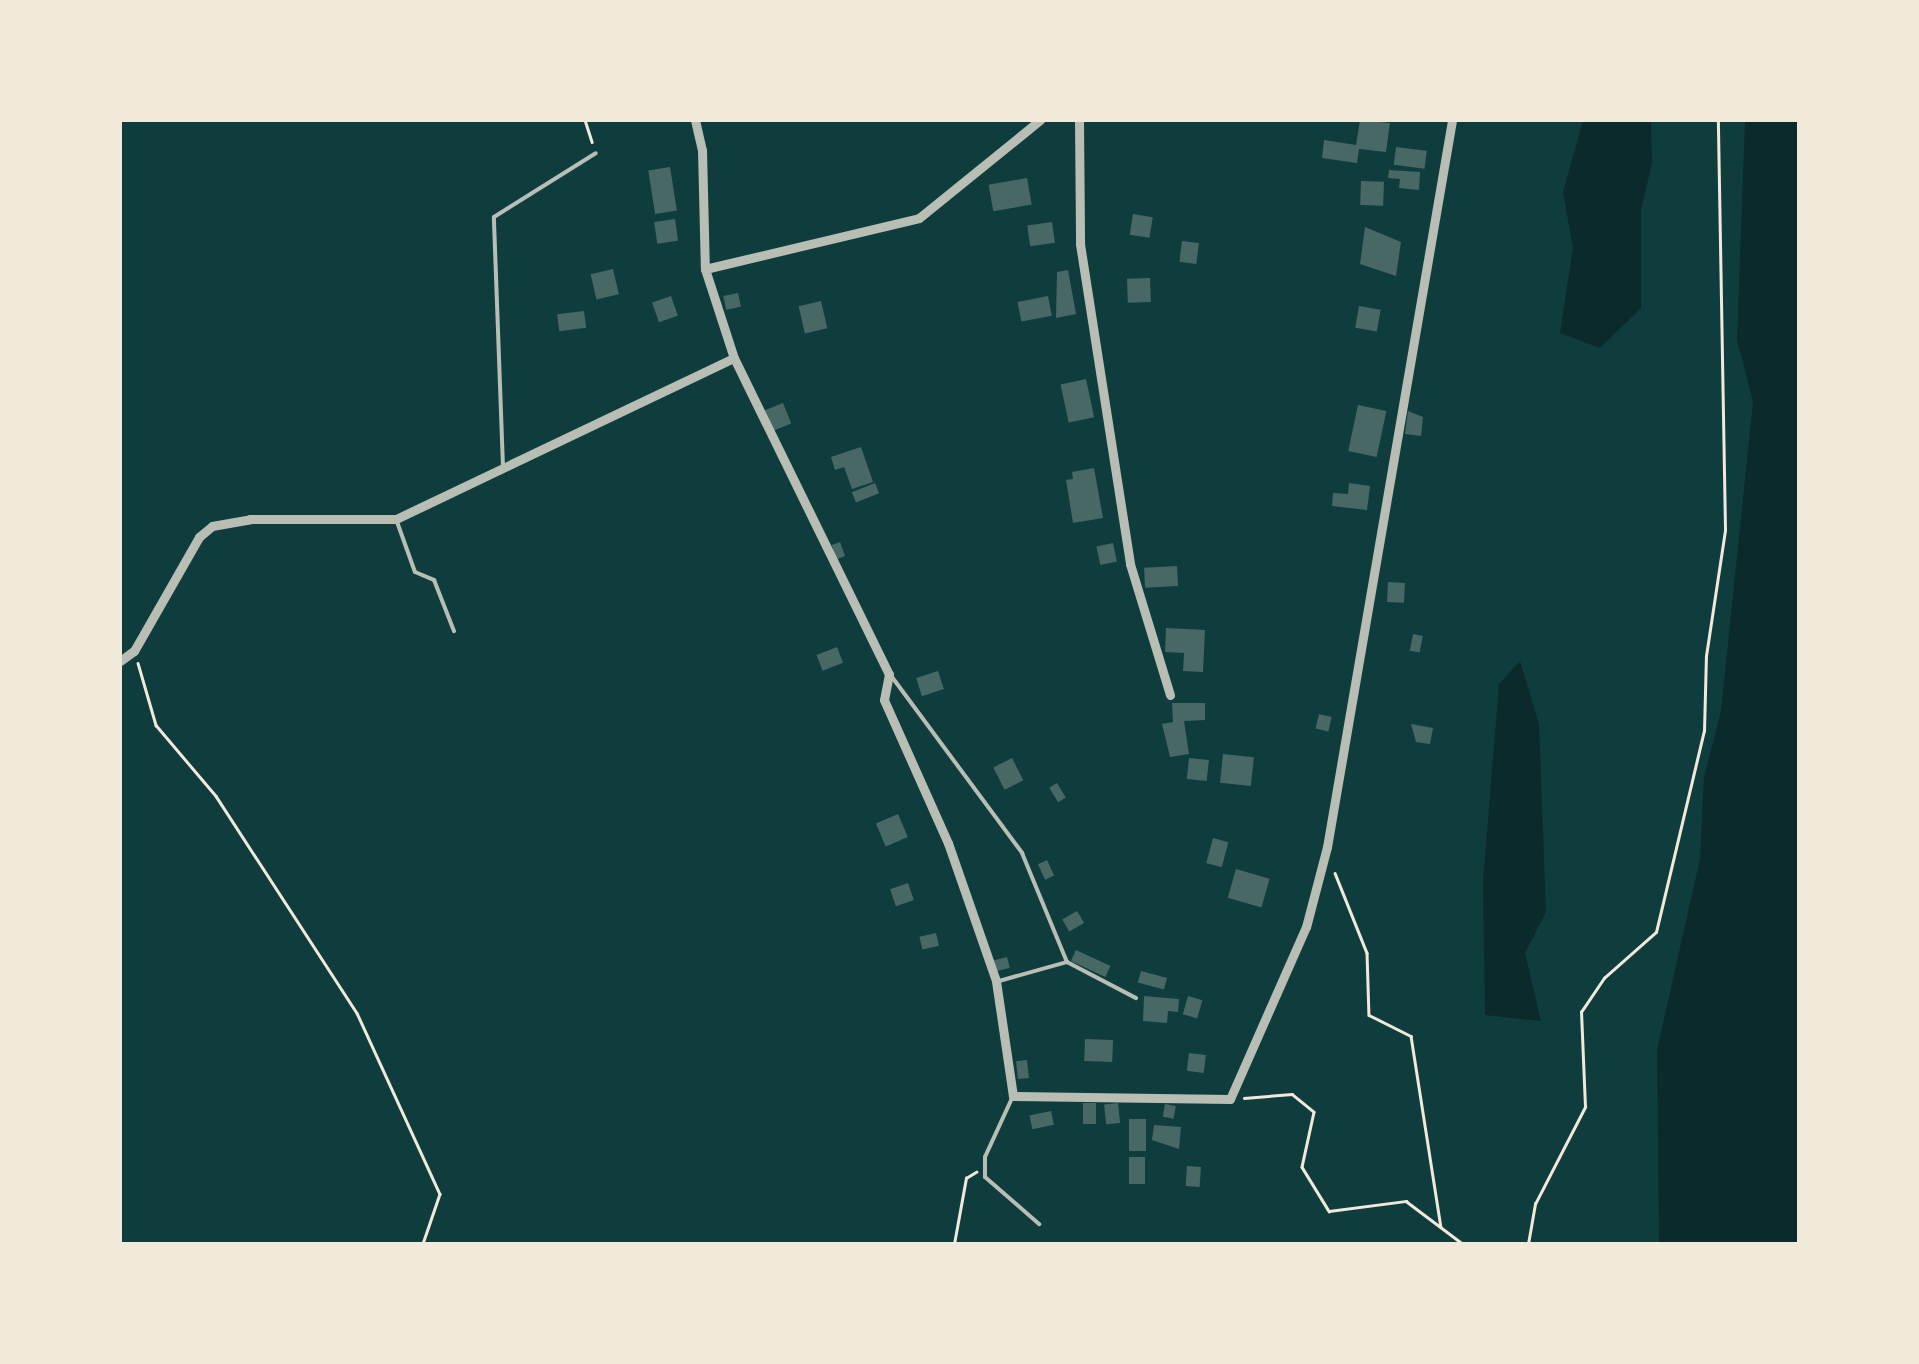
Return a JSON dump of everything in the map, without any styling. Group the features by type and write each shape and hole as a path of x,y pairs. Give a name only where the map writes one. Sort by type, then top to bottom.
{"street":[{"path":"695,120 702,150 705,268 734,358 889,674 884,700 948,842 996,982 1013,1096 1230,1099 1306,927 1328,847 1452,120"},
{"path":"705,268 919,218 1040,120"},
{"path":"1079,120 1080,244 1130,564 1170,696"},
{"path":"120,661 134,651 199,537 212,526 250,519 396,519 734,358"}],"lane":[{"path":"504,468 494,217 596,153"},
{"path":"396,519 416,572 434,580 454,631"},
{"path":"889,674 1022,853 1067,962 1136,998"},
{"path":"996,982 1067,962"},
{"path":"1013,1096 983,1168 990,1185 1040,1224"}],"path":[{"path":"585,120 596,153"},
{"path":"1528,1244 1535,1204 1585,1107 1581,1012 1604,978 1656,932 1704,731 1706,656 1726,530 1718,120"},
{"path":"134,651 156,724 216,796 357,1013 440,1194 423,1244"},
{"path":"1328,847 1367,953 1370,1016 1411,1036 1441,1227"},
{"path":"1230,1099 1292,1094 1314,1112 1302,1167 1330,1211 1406,1201 1463,1244"},
{"path":"954,1244 966,1178 983,1168"}],"water":[{"path":"1583,120 1651,120 1652,163 1641,210 1641,308 1600,348 1560,333 1573,248 1563,192"},
{"path":"1745,120 1799,120 1799,1244 1659,1244 1657,1050 1700,859 1704,777 1721,711 1753,402 1737,340"},
{"path":"1520,661 1539,724 1546,912 1525,953 1541,1021 1485,1015 1483,881 1499,684"}],"building":[{"path":"1360,120 1390,123 1386,152 1359,149 1357,163 1322,158 1324,140 1356,145"},
{"path":"1396,147 1427,151 1425,169 1394,165"},
{"path":"670,167 677,210 655,214 648,170"},
{"path":"1389,170 1420,172 1419,190 1399,188 1400,179 1388,178"},
{"path":"1027,178 1032,205 993,211 989,185"},
{"path":"1361,181 1384,182 1383,206 1360,205"},
{"path":"1133,214 1153,217 1149,238 1130,235"},
{"path":"675,219 678,241 657,244 654,222"},
{"path":"1052,222 1055,243 1030,246 1027,225"},
{"path":"1365,227 1401,242 1396,276 1360,264"},
{"path":"1182,241 1199,243 1196,264 1179,262"},
{"path":"613,269 619,294 596,300 591,274"},
{"path":"1068,270 1076,314 1056,318 1057,272"},
{"path":"1150,278 1151,302 1128,303 1127,279"},
{"path":"738,293 741,307 726,310 723,296"},
{"path":"671,296 678,316 659,322 652,303"},
{"path":"1048,296 1052,316 1021,322 1018,302"},
{"path":"821,301 827,328 805,333 799,306"},
{"path":"1359,306 1381,310 1377,331 1355,328"},
{"path":"584,311 586,328 559,331 557,314"},
{"path":"1086,379 1094,417 1069,423 1061,384"},
{"path":"783,403 791,423 773,431 764,410"},
{"path":"1358,405 1386,411 1377,457 1348,451"},
{"path":"1408,411 1423,417 1421,436 1405,434"},
{"path":"861,447 873,482 852,489 844,467 835,470 831,457"},
{"path":"1094,468 1103,518 1073,523 1066,480 1073,479 1072,472"},
{"path":"875,483 879,493 856,503 852,492"},
{"path":"1349,483 1370,486 1367,510 1332,506 1333,493 1348,494"},
{"path":"840,542 845,556 837,559 832,545"},
{"path":"1113,543 1117,562 1100,565 1096,547"},
{"path":"1177,566 1178,586 1145,588 1144,568"},
{"path":"1388,582 1405,583 1404,603 1387,602"},
{"path":"1166,628 1205,630 1203,672 1183,671 1184,653 1165,652"},
{"path":"1413,634 1423,636 1420,653 1410,651"},
{"path":"837,647 843,663 823,671 816,655"},
{"path":"938,671 944,689 922,696 916,678"},
{"path":"1172,703 1205,703 1205,720 1184,721 1189,754 1170,757 1162,724 1173,722"},
{"path":"1319,714 1332,717 1328,732 1316,729"},
{"path":"1411,724 1433,728 1430,744 1416,742"},
{"path":"1223,754 1254,757 1251,786 1220,783"},
{"path":"1012,758 1023,780 1005,790 993,768"},
{"path":"1189,758 1209,760 1207,781 1187,779"},
{"path":"1057,783 1066,798 1058,802 1049,788"},
{"path":"898,814 908,837 886,846 876,823"},
{"path":"1213,838 1228,842 1222,867 1206,863"},
{"path":"1047,860 1054,875 1045,880 1038,864"},
{"path":"1236,869 1270,879 1261,907 1228,898"},
{"path":"908,883 914,900 896,906 890,889"},
{"path":"1077,911 1084,923 1069,932 1062,920"},
{"path":"936,933 939,946 922,949 919,937"},
{"path":"1076,950 1110,966 1105,977 1071,961"},
{"path":"1007,957 1010,968 996,971 993,961"},
{"path":"1141,971 1167,978 1164,990 1138,983"},
{"path":"1144,996 1179,999 1178,1012 1168,1011 1167,1023 1143,1021"},
{"path":"1188,996 1202,1000 1197,1018 1183,1014"},
{"path":"1085,1039 1113,1040 1112,1062 1084,1061"},
{"path":"1189,1053 1206,1055 1204,1073 1187,1071"},
{"path":"1027,1060 1029,1078 1018,1079 1016,1061"},
{"path":"1083,1103 1096,1103 1096,1124 1083,1124"},
{"path":"1118,1103 1120,1123 1106,1124 1104,1104"},
{"path":"1165,1104 1176,1106 1174,1119 1163,1117"},
{"path":"1051,1111 1054,1125 1032,1129 1029,1116"},
{"path":"1129,1119 1146,1119 1146,1151 1129,1151"},
{"path":"1154,1125 1181,1127 1179,1149 1152,1140"},
{"path":"1129,1157 1145,1157 1145,1184 1129,1184"},
{"path":"1187,1166 1201,1167 1200,1187 1186,1186"}]}
